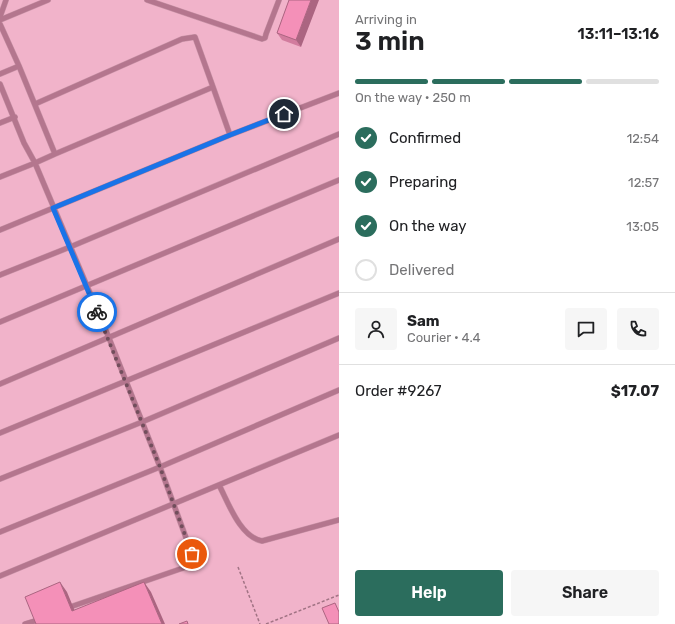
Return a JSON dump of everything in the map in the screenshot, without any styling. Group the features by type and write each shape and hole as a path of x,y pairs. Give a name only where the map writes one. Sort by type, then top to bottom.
{"lane":[{"path":"0,17 6,0"},
{"path":"0,20 48,0"},
{"path":"146,0 262,39 265,38 279,0"},
{"path":"0,24 55,154"},
{"path":"35,104 182,39 195,37 230,135"},
{"path":"0,74 19,66"},
{"path":"0,84 15,117 24,143 35,163 85,285 109,338 125,382 160,467 192,554 190,562 186,567 73,606"},
{"path":"0,177 213,87"},
{"path":"0,230 230,135 339,93"},
{"path":"0,123 15,117"},
{"path":"0,276 70,248 339,134"},
{"path":"0,322 85,285 339,180"},
{"path":"0,384 339,239"},
{"path":"0,433 339,293"},
{"path":"0,479 142,422 339,338"},
{"path":"0,532 160,467 339,390"},
{"path":"0,576 339,435"},
{"path":"219,485 241,527 251,538 256,540 262,541 339,520"},
{"path":"25,624 38,620"}],"path":[{"path":"238,566 260,624"},
{"path":"266,624 339,595"}],"building":[{"path":"289,0 311,0 296,40 277,33"},
{"path":"60,582 72,611 144,582 162,624 36,624 25,597"},
{"path":"335,603 339,612 339,624 329,624 322,608"},
{"path":"187,621 188,624 179,624"}],"way so far":[{"path":"97,312 109,338 125,382 160,467 192,554"}],"route":[{"path":"97,312 53,208 284,114"}]}
